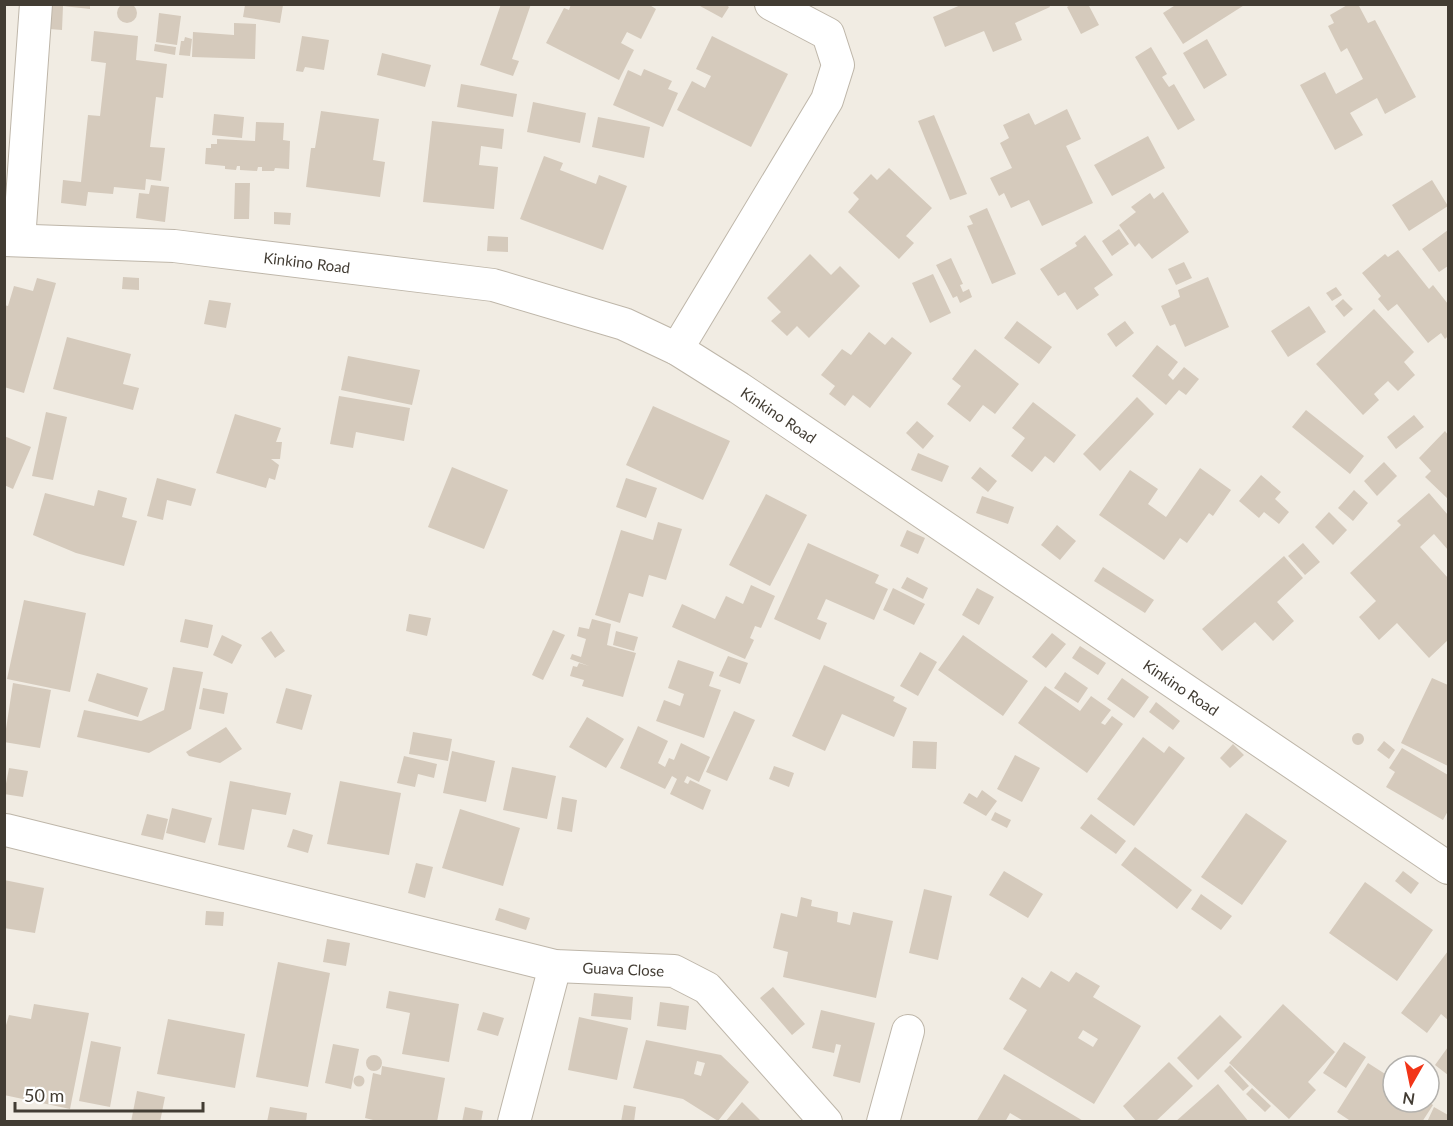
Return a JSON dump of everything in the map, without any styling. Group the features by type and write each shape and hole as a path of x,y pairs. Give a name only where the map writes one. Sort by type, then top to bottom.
{"street":[{"path":"12,240 36,4"},
{"path":"677,349 827,100 838,65 828,34 771,4"},
{"name":"Kinkino Road","path":"12,240 174,246 493,285 624,324 677,349 739,388 1449,868"},
{"name":"Guava Close","path":"6,830 555,966 674,971 707,988 826,1122"},
{"path":"514,1122 555,966"},
{"path":"883,1122 908,1031"}],"building":[{"path":"127,3 134,6 137,13 134,20 127,23 120,20 117,13 120,6"},
{"path":"50,4 90,4 90,9 63,6 62,30 49,29"},
{"path":"501,4 531,4 512,59 519,61 513,76 480,65"},
{"path":"571,4 648,4 656,9 641,39 627,32 621,43 634,50 619,80 546,43 564,8 569,10"},
{"path":"701,4 725,4 729,7 722,18 700,6"},
{"path":"963,4 1049,4 1050,7 1015,23 1022,40 993,52 984,31 945,47 933,17"},
{"path":"1072,4 1088,4 1099,25 1081,34 1067,7"},
{"path":"1177,4 1246,4 1183,44 1163,13"},
{"path":"1349,4 1358,4 1368,23 1375,20 1416,97 1385,114 1377,98 1350,113 1363,135 1335,150 1300,85 1325,72 1336,94 1363,79 1347,48 1341,52 1328,26 1334,23 1330,15"},
{"path":"245,5 283,5 280,23 243,17"},
{"path":"159,13 181,16 177,45 156,42"},
{"path":"234,23 256,24 255,59 192,57 193,32 234,35"},
{"path":"94,31 138,36 136,60 167,64 163,98 156,97 150,147 165,148 161,181 146,179 145,190 114,187 113,194 88,192 86,206 61,203 63,180 81,182 88,115 100,116 106,63 91,61"},
{"path":"302,36 329,40 324,70 305,67 303,72 296,71"},
{"path":"712,36 788,74 751,147 677,110 692,81 705,88 711,76 696,69"},
{"path":"185,37 192,39 190,56 179,55 181,41 184,41"},
{"path":"1207,39 1227,75 1204,89 1183,53"},
{"path":"155,44 176,47 175,55 154,51"},
{"path":"1151,47 1167,74 1162,77 1169,87 1174,84 1195,120 1178,130 1135,57"},
{"path":"382,53 431,65 425,87 377,75"},
{"path":"644,69 672,81 668,89 678,93 663,127 613,105 628,70 641,76"},
{"path":"461,84 517,94 513,117 457,107"},
{"path":"533,102 586,113 580,143 527,132"},
{"path":"1067,109 1081,139 1066,146 1093,203 1042,226 1029,200 1011,208 1004,193 999,196 990,178 1012,168 1000,143 1009,138 1003,125 1029,113 1035,125"},
{"path":"321,111 379,119 373,160 385,162 380,197 306,187 311,148 315,148"},
{"path":"214,114 244,117 242,138 212,135"},
{"path":"934,115 967,194 950,200 918,121"},
{"path":"598,117 650,127 644,158 592,147"},
{"path":"432,121 504,129 502,149 481,146 479,165 498,167 494,209 423,202"},
{"path":"256,122 284,123 283,140 290,141 289,169 275,168 274,171 262,171 262,167 258,167 257,171 240,170 240,166 237,166 236,170 225,169 225,166 205,164 206,148 211,148 211,144 217,144 217,139 255,141"},
{"path":"1148,136 1165,168 1112,196 1094,165"},
{"path":"544,156 563,163 560,170 596,184 599,175 627,186 603,250 520,219"},
{"path":"889,168 932,208 906,236 914,243 899,259 848,212 859,199 853,193 871,174 877,180"},
{"path":"1432,180 1448,206 1409,231 1392,205"},
{"path":"235,183 250,183 249,219 234,219"},
{"path":"151,185 169,187 165,222 136,218 139,193 149,194"},
{"path":"1163,192 1189,232 1152,259 1139,243 1135,247 1119,225 1136,212 1131,207 1150,193 1154,199"},
{"path":"987,208 1016,274 992,284 967,226 973,224 969,216"},
{"path":"274,212 291,213 290,225 274,224"},
{"path":"1119,229 1129,244 1112,256 1102,241"},
{"path":"1448,230 1448,266 1439,272 1422,249"},
{"path":"1085,235 1113,275 1094,288 1099,295 1077,310 1065,292 1058,296 1040,269 1077,246 1075,243"},
{"path":"488,236 508,237 508,252 487,251"},
{"path":"1398,250 1429,289 1433,285 1448,304 1448,336 1445,339 1441,333 1428,343 1397,304 1388,311 1378,299 1381,296 1362,273 1385,254 1388,257"},
{"path":"810,254 831,275 840,266 860,286 809,338 797,326 787,336 771,321 781,312 767,298"},
{"path":"951,258 963,284 960,285 963,292 969,289 972,297 960,303 957,296 953,298 936,265"},
{"path":"1184,262 1192,278 1176,285 1168,269"},
{"path":"933,274 951,313 930,323 912,283"},
{"path":"123,277 139,278 139,290 122,289"},
{"path":"1208,277 1229,327 1185,347 1175,324 1170,326 1161,306 1180,297 1178,290"},
{"path":"37,278 56,283 24,393 4,387 4,305 8,306 14,286 33,291"},
{"path":"1336,287 1342,295 1332,301 1326,293"},
{"path":"1343,299 1353,309 1344,317 1335,306"},
{"path":"209,300 231,303 226,328 204,324"},
{"path":"1309,306 1326,332 1288,357 1271,331"},
{"path":"1374,309 1414,352 1404,362 1415,375 1398,391 1388,381 1374,394 1379,400 1363,415 1316,364"},
{"path":"1017,321 1052,347 1039,364 1004,338"},
{"path":"1125,321 1134,333 1116,347 1107,334"},
{"path":"869,332 885,345 892,337 912,353 870,408 853,395 845,406 829,394 835,386 821,375 842,349 851,355"},
{"path":"67,337 131,354 123,384 139,388 133,410 53,389"},
{"path":"1157,345 1178,362 1168,375 1173,380 1184,367 1199,379 1186,395 1179,390 1166,405 1132,376"},
{"path":"975,349 1019,384 995,414 983,405 970,422 947,404 961,386 952,379"},
{"path":"348,356 420,370 412,405 341,390"},
{"path":"339,396 410,408 404,441 356,432 353,448 330,444"},
{"path":"1137,397 1154,414 1100,471 1083,454"},
{"path":"1033,402 1076,435 1054,463 1045,456 1032,472 1011,456 1025,438 1012,428"},
{"path":"653,406 730,441 703,500 626,465"},
{"path":"1306,410 1364,456 1350,474 1292,427"},
{"path":"46,412 67,417 53,480 32,476"},
{"path":"235,414 281,428 276,442 282,442 280,459 271,459 279,465 275,480 269,478 266,488 216,473"},
{"path":"1414,415 1424,427 1396,449 1387,437"},
{"path":"917,421 934,436 923,449 906,433"},
{"path":"1445,431 1448,435 1448,499 1425,477 1431,471 1419,458"},
{"path":"4,436 31,447 13,489 4,485"},
{"path":"918,453 949,466 942,482 911,470"},
{"path":"1384,462 1397,476 1377,496 1364,481"},
{"path":"452,467 508,490 484,549 428,527"},
{"path":"980,467 997,481 988,492 971,478"},
{"path":"1200,468 1231,490 1213,516 1209,513 1187,543 1180,538 1164,560 1099,515 1130,470 1158,489 1148,504 1166,517"},
{"path":"1261,475 1281,492 1275,499 1289,512 1279,524 1264,512 1259,518 1239,501"},
{"path":"157,478 196,489 191,506 167,500 163,520 147,516"},
{"path":"626,478 657,488 646,518 616,507"},
{"path":"98,490 127,498 122,517 137,521 124,566 76,553 33,535 45,493 94,506"},
{"path":"1354,490 1368,503 1353,521 1338,508"},
{"path":"1429,493 1448,515 1448,550 1434,534 1420,547 1448,578 1448,640 1429,658 1397,623 1379,640 1359,617 1376,601 1350,573 1401,525 1397,521"},
{"path":"766,494 807,515 770,586 729,565"},
{"path":"982,496 1014,507 1008,524 976,513"},
{"path":"1329,512 1347,530 1333,545 1315,527"},
{"path":"658,522 682,529 666,580 649,575 643,597 629,593 620,623 595,615 621,530 653,540"},
{"path":"1057,525 1076,541 1060,560 1041,545"},
{"path":"907,530 925,538 918,554 900,546"},
{"path":"808,543 879,575 875,583 888,589 874,620 826,599 817,619 827,623 820,640 774,619"},
{"path":"1303,543 1320,562 1305,575 1288,556"},
{"path":"1284,556 1303,578 1277,602 1294,621 1273,641 1255,622 1222,651 1202,629"},
{"path":"1103,567 1154,600 1145,613 1094,581"},
{"path":"907,577 928,588 923,599 901,588"},
{"path":"751,585 775,596 761,628 755,626 750,638 754,640 745,659 672,627 682,604 715,619 726,596 743,604"},
{"path":"893,588 925,604 914,625 883,610"},
{"path":"977,588 994,597 979,625 962,615"},
{"path":"24,600 86,613 70,692 7,679"},
{"path":"409,614 431,618 427,636 406,631"},
{"path":"185,619 213,625 208,648 180,642"},
{"path":"592,619 611,624 607,645 636,653 623,697 582,686 584,680 570,676 573,666 577,667 579,663 589,666 570,659 572,654 581,657 586,639 577,636 579,627 589,629"},
{"path":"553,630 565,635 543,680 532,675"},
{"path":"271,631 285,651 275,658 261,638"},
{"path":"616,631 638,637 634,651 613,645"},
{"path":"1052,633 1066,644 1046,668 1032,657"},
{"path":"222,635 242,645 232,664 213,655"},
{"path":"963,635 1028,681 1003,716 938,670"},
{"path":"1080,646 1106,663 1098,675 1072,658"},
{"path":"920,652 937,662 918,696 900,686"},
{"path":"728,656 748,663 740,684 719,676"},
{"path":"678,660 714,672 709,686 721,690 704,738 656,721 664,700 680,706 684,694 668,688"},
{"path":"824,665 895,697 893,701 907,708 894,737 842,714 825,751 792,736"},
{"path":"173,667 203,672 191,729 149,753 77,737 84,710 141,721 164,710"},
{"path":"1065,672 1088,688 1078,703 1054,688"},
{"path":"97,673 148,688 138,717 88,701"},
{"path":"1122,678 1149,697 1134,718 1107,699"},
{"path":"1432,678 1448,685 1448,766 1401,743"},
{"path":"13,683 51,690 40,748 4,742"},
{"path":"1045,686 1080,711 1091,696 1111,710 1101,723 1105,725 1112,716 1123,724 1087,773 1018,723"},
{"path":"203,688 228,693 224,714 199,709"},
{"path":"286,688 312,695 302,730 276,723"},
{"path":"1156,702 1180,721 1173,730 1149,712"},
{"path":"734,711 755,720 727,781 706,772"},
{"path":"587,717 624,739 606,768 569,747"},
{"path":"638,726 668,741 658,763 665,767 669,758 674,760 681,743 710,757 699,782 687,776 684,782 688,784 690,780 711,790 703,810 670,794 677,779 672,776 665,789 620,768"},
{"path":"226,727 242,749 220,763 189,756 186,752"},
{"path":"413,732 452,739 448,761 409,754"},
{"path":"1358,733 1364,739 1358,745 1352,739"},
{"path":"1143,737 1164,753 1169,746 1185,758 1134,826 1097,799"},
{"path":"913,741 937,742 936,769 912,768"},
{"path":"1384,741 1395,750 1389,759 1377,750"},
{"path":"1233,744 1244,755 1230,768 1220,758"},
{"path":"1402,748 1448,775 1448,811 1443,820 1386,787 1395,772 1389,768"},
{"path":"452,751 495,761 486,802 443,793"},
{"path":"1015,755 1040,768 1022,802 997,789"},
{"path":"404,756 437,764 434,778 418,774 415,787 397,783"},
{"path":"774,766 794,773 789,787 769,779"},
{"path":"512,767 556,776 547,819 503,810"},
{"path":"9,768 28,771 23,797 4,794"},
{"path":"230,781 291,793 286,815 252,809 244,850 218,845"},
{"path":"340,781 401,793 389,855 327,844"},
{"path":"982,790 997,801 986,816 963,803 969,793 977,798"},
{"path":"562,797 577,800 572,832 557,829"},
{"path":"172,808 212,818 205,843 166,833"},
{"path":"460,809 520,828 503,886 442,868"},
{"path":"995,812 1011,820 1007,828 991,820"},
{"path":"1246,813 1287,841 1242,905 1201,877"},
{"path":"147,814 168,819 163,840 141,835"},
{"path":"1091,814 1126,841 1116,854 1080,828"},
{"path":"293,829 313,835 308,853 287,847"},
{"path":"1135,847 1192,890 1177,909 1121,865"},
{"path":"416,863 433,867 425,898 408,893"},
{"path":"1004,871 1043,894 1028,918 989,895"},
{"path":"1403,871 1419,883 1411,894 1395,881"},
{"path":"4,880 44,888 35,933 4,928"},
{"path":"1365,882 1433,930 1397,981 1329,933"},
{"path":"924,889 952,896 938,960 909,953"},
{"path":"1201,894 1232,916 1221,930 1191,909"},
{"path":"801,897 812,900 811,906 838,912 837,922 850,925 853,912 893,921 876,998 783,977 788,952 773,948 781,913 797,917"},
{"path":"499,908 530,918 526,930 495,920"},
{"path":"206,911 224,912 223,926 205,925"},
{"path":"327,939 350,943 346,966 323,962"},
{"path":"1448,951 1448,1020 1441,1014 1427,1033 1401,1013"},
{"path":"278,962 330,973 308,1087 256,1077"},
{"path":"1051,971 1069,982 1076,972 1100,986 1093,997 1141,1026 1094,1104 1003,1049 1027,1010 1009,999 1022,977 1040,988","holes":["1083,1030 1098,1039 1093,1047 1078,1038"]},
{"path":"773,987 805,1024 792,1035 760,998"},
{"path":"389,991 459,1004 449,1062 402,1054 410,1013 386,1008"},
{"path":"594,993 633,997 631,1020 591,1016"},
{"path":"660,1002 689,1006 686,1030 657,1026"},
{"path":"34,1004 89,1013 70,1109 4,1095 4,1032 9,1015 31,1019"},
{"path":"1283,1004 1335,1052 1308,1082 1316,1090 1289,1119 1229,1063"},
{"path":"821,1010 875,1023 860,1083 833,1076 841,1045 836,1044 834,1053 812,1048"},
{"path":"483,1012 504,1018 498,1036 477,1030"},
{"path":"1220,1015 1242,1037 1198,1080 1177,1058"},
{"path":"579,1017 628,1028 617,1080 568,1070"},
{"path":"168,1019 245,1034 235,1088 157,1074"},
{"path":"646,1040 721,1055 749,1082 718,1121 683,1099 633,1088","holes":["697,1061 705,1063 701,1076 694,1074"]},
{"path":"91,1041 121,1047 110,1107 79,1101"},
{"path":"1344,1042 1366,1057 1346,1088 1323,1073"},
{"path":"333,1044 359,1049 351,1089 325,1083"},
{"path":"1448,1047 1448,1075 1441,1070 1441,1057"},
{"path":"371,1055 377,1055 382,1063 380,1069 371,1071 366,1066 366,1060"},
{"path":"1169,1062 1193,1086 1155,1122 1137,1122 1123,1106"},
{"path":"1368,1063 1381,1071 1381,1114 1427,1114 1422,1122 1352,1122 1337,1112"},
{"path":"1230,1065 1249,1086 1243,1091 1224,1071"},
{"path":"382,1066 445,1078 437,1122 381,1122 365,1118 373,1073 381,1075"},
{"path":"1004,1074 1085,1122 1025,1122 1010,1113 1005,1122 976,1122"},
{"path":"359,1075 365,1081 359,1087 353,1081"},
{"path":"1218,1084 1249,1122 1175,1122"},
{"path":"1252,1088 1271,1106 1265,1112 1246,1094"},
{"path":"137,1091 165,1097 160,1122 131,1122"},
{"path":"742,1102 762,1122 725,1122"},
{"path":"624,1105 636,1107 634,1122 621,1122"},
{"path":"270,1107 307,1113 306,1122 267,1122"},
{"path":"465,1107 483,1111 481,1122 462,1122"},
{"path":"1441,1111 1448,1115 1448,1122 1427,1122 1431,1114 1441,1114"}]}
